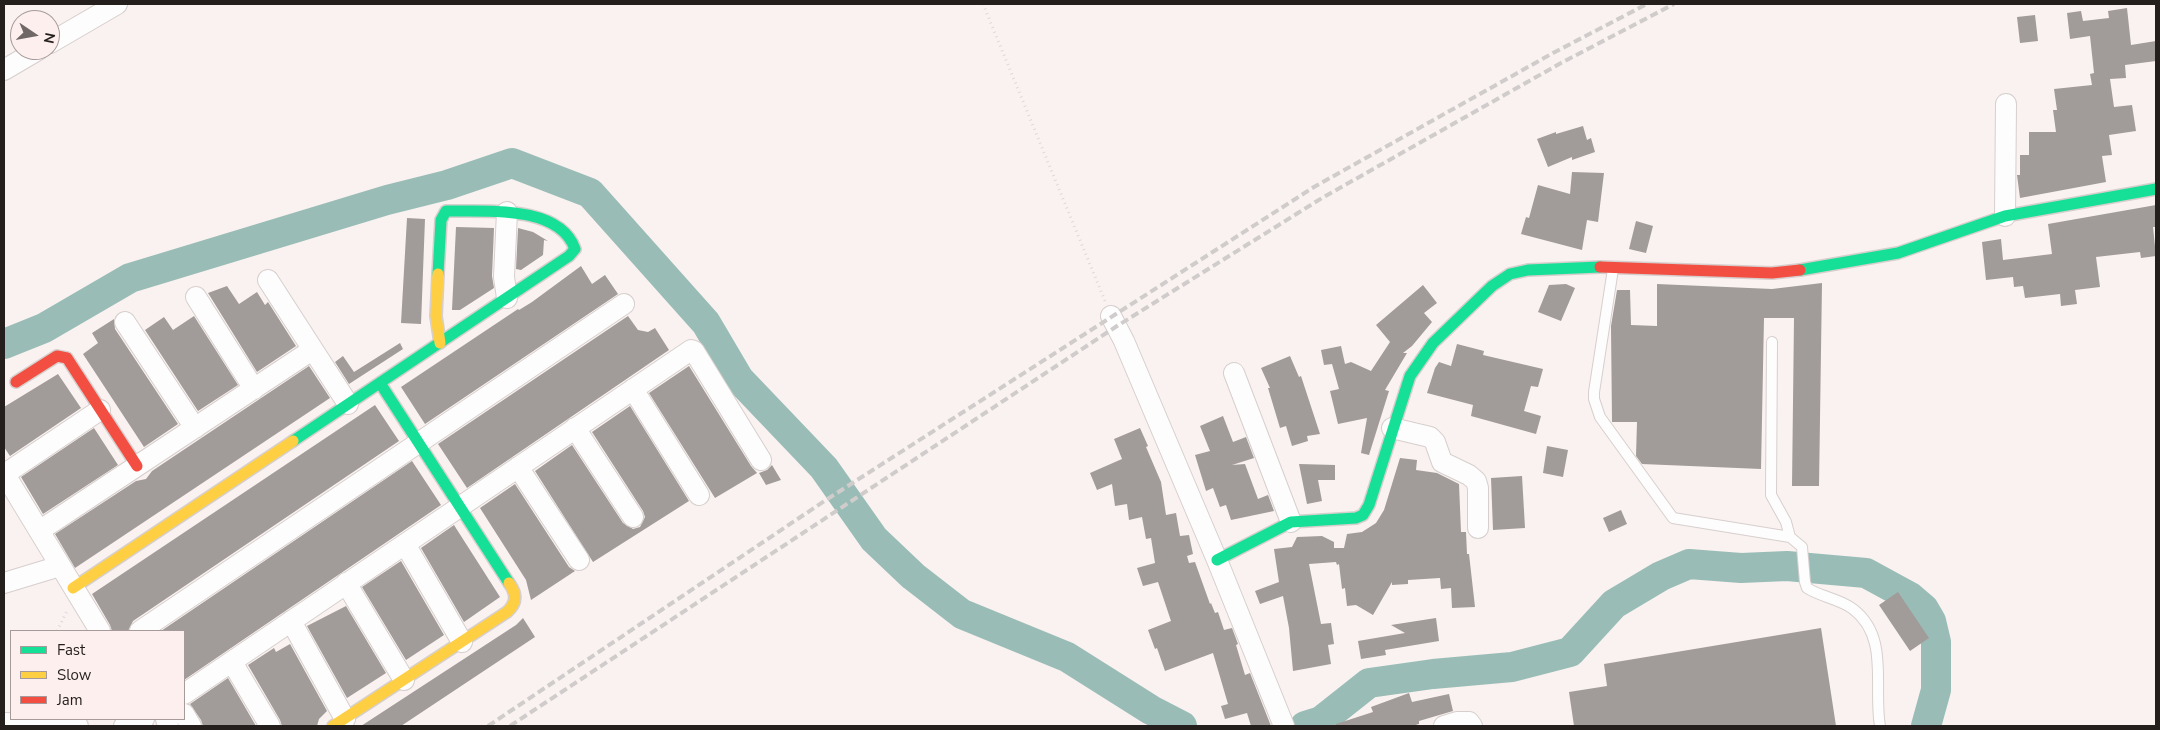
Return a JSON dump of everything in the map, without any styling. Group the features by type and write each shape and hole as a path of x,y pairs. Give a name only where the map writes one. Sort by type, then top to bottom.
{"street":[{"path":"60,37 117,4"},
{"path":"4,70 21,60"},
{"path":"2005,216 2006,104"},
{"path":"1217,560 1291,522 1341,520 1363,515 1369,505 1410,376 1433,343 1492,286 1510,274 1528,270 1612,267 1772,273 1898,253 2005,216 2156,189"},
{"path":"73,588 440,343 569,256 575,249 573,242 536,216 507,212 446,211 443,215 436,316 440,343"},
{"path":"507,212 504,277 507,298"},
{"path":"268,280 348,404"},
{"path":"196,297 254,389"},
{"path":"141,630 624,304"},
{"path":"1111,316 1124,341 1217,560 1281,719"},
{"path":"125,322 195,428"},
{"path":"39,531 312,350"},
{"path":"185,693 691,350 694,351 761,460"},
{"path":"16,382 57,356 67,358 137,466"},
{"path":"1234,373 1291,522"},
{"path":"291,621 339,722 462,642 512,608 515,603 516,594 380,383"},
{"path":"633,389 699,495"},
{"path":"99,630 4,474 100,410"},
{"path":"575,428 632,517"},
{"path":"1392,428 1430,437 1435,442 1442,462 1474,478 1478,488 1478,528"},
{"path":"518,467 578,560"},
{"path":"405,544 462,642"},
{"path":"4,583 60,566"},
{"path":"346,583 404,680"},
{"path":"232,662 270,726"},
{"path":"124,726 141,720"},
{"path":"1444,726 1463,721 1469,722 1472,726"},
{"path":"4,723 78,726"}],"lane":[{"path":"1612,267 1594,392 1594,399 1600,417 1673,518 1790,537 1802,547 1805,582 1809,589 1854,610 1872,632 1877,646 1880,726"},
{"path":"1772,342 1770,488 1774,502 1786,522 1790,537"}],"path":[{"path":"983,4 1111,316"}],"building":[{"path":"2127,8 2131,45 2156,41 2156,61 2125,65 2126,78 2110,79 2114,107 2132,105 2136,131 2109,135 2112,155 2102,156 2106,182 2020,198 2017,175 2020,175 2020,155 2029,155 2029,132 2056,132 2053,110 2057,110 2054,89 2092,85 2090,74 2094,73 2090,36 2070,39 2067,13 2081,11 2083,21 2109,18 2108,11"},
{"path":"2035,15 2038,41 2020,43 2017,17"},
{"path":"1583,126 1587,140 1591,138 1595,152 1572,160 1572,157 1548,167 1537,139 1556,132 1556,134"},
{"path":"1572,172 1604,173 1598,222 1587,220 1582,250 1521,234 1526,217 1529,218 1538,185 1570,194"},
{"path":"2156,205 2156,227 2153,227 2156,256 2141,258 2140,252 2096,257 2100,287 2075,290 2077,304 2061,306 2060,294 2025,298 2023,286 2014,287 2013,277 1986,280 1982,242 2001,239 2003,260 2052,254 2048,224"},
{"path":"407,218 425,219 421,324 401,323"},
{"path":"1636,221 1653,226 1646,253 1629,249"},
{"path":"456,227 494,228 492,276 494,288 460,310 452,310"},
{"path":"518,228 533,232 548,241 544,240 543,255 521,270 516,269"},
{"path":"581,266 592,284 605,275 618,294 425,424 401,387 518,309 532,302"},
{"path":"1822,283 1819,486 1792,486 1794,318 1764,318 1761,469 1642,464 1636,456 1637,422 1612,422 1611,326 1617,290 1630,290 1631,325 1657,326 1657,284 1772,289"},
{"path":"1566,284 1575,288 1561,321 1538,312 1549,285"},
{"path":"1423,285 1437,303 1424,313 1432,322 1412,346 1403,353 1407,353 1385,390 1389,391 1369,455 1361,453 1367,418 1338,424 1330,391 1339,389 1332,364 1324,365 1321,350 1341,346 1345,364 1351,362 1371,371 1390,342 1376,325"},
{"path":"227,286 239,304 257,292 265,305 268,302 296,346 257,372 208,293"},
{"path":"194,316 238,385 198,411 145,330 164,317 173,330"},
{"path":"628,316 638,330 648,332 655,328 669,350 467,488 438,444"},
{"path":"114,319 115,329 178,424 144,447 83,354 98,343 92,333"},
{"path":"400,343 403,349 349,384 335,362 343,356 354,372"},
{"path":"1457,344 1484,351 1483,355 1543,369 1538,387 1531,386 1524,411 1541,416 1536,434 1471,416 1473,405 1427,393 1435,368 1439,362 1451,366"},
{"path":"1290,356 1299,377 1301,376 1320,434 1307,436 1308,441 1292,446 1286,426 1280,428 1268,388 1270,388 1261,368"},
{"path":"309,366 330,398 75,568 55,534 136,481 146,479 152,471"},
{"path":"689,366 757,473 715,498 649,393"},
{"path":"58,374 81,408 10,456 4,447 4,407"},
{"path":"375,405 399,441 133,621 128,630 112,630 92,594"},
{"path":"630,406 689,501 593,562 535,471 572,445 623,523 633,529 640,527 645,517 643,511 592,432"},
{"path":"1223,416 1233,442 1246,437 1254,458 1232,465 1245,464 1258,499 1268,495 1274,511 1231,520 1226,505 1220,507 1213,488 1206,491 1195,455 1210,451 1200,426"},
{"path":"94,428 118,465 43,514 21,477"},
{"path":"1140,428 1161,482 1166,515 1176,513 1180,536 1189,535 1193,554 1187,556 1189,563 1195,562 1210,604 1215,613 1218,612 1224,630 1232,628 1238,644 1236,645 1245,675 1250,673 1271,726 1251,726 1247,713 1225,719 1221,706 1228,704 1213,653 1165,671 1157,648 1155,649 1148,630 1171,621 1158,582 1143,586 1137,568 1155,563 1151,538 1146,539 1142,517 1129,520 1127,504 1115,506 1112,484 1097,490 1090,473 1122,459 1114,439"},
{"path":"1547,446 1568,450 1563,477 1543,473"},
{"path":"1400,458 1417,460 1416,470 1437,473 1459,484 1461,532 1466,532 1467,554 1469,554 1475,607 1452,608 1451,588 1441,589 1440,578 1408,580 1408,584 1392,585 1392,582 1373,615 1356,605 1347,606 1345,588 1342,589 1339,564 1337,565 1336,562 1309,564 1321,624 1331,623 1334,644 1328,645 1331,664 1293,671 1289,628 1283,596 1260,604 1255,591 1279,582 1274,549 1292,547 1297,537 1322,536 1334,542 1334,548 1344,548 1347,534 1362,532 1376,523 1384,510"},
{"path":"412,461 441,505 185,679 185,630 162,630"},
{"path":"1299,464 1335,465 1335,480 1318,480 1322,501 1307,504"},
{"path":"772,465 781,480 766,485 759,473 767,470"},
{"path":"1522,476 1525,528 1493,530 1491,478"},
{"path":"515,484 569,567 575,571 531,600 526,580 480,508"},
{"path":"1621,510 1627,524 1609,532 1603,518"},
{"path":"454,525 500,597 464,622 421,548"},
{"path":"401,561 444,635 406,660 362,587"},
{"path":"1898,592 1929,638 1910,651 1879,605"},
{"path":"346,606 386,673 347,698 307,626"},
{"path":"523,618 535,637 401,726 361,726 516,625"},
{"path":"1436,618 1439,641 1385,650 1386,655 1361,659 1358,641 1405,633 1391,625"},
{"path":"1821,628 1836,726 1574,726 1569,692 1607,686 1604,664"},
{"path":"290,644 327,711 319,719 317,726 282,726 248,665 274,648 276,652"},
{"path":"228,678 256,726 203,726 190,704"},
{"path":"1409,693 1412,702 1449,694 1453,711 1419,721 1419,724 1412,726 1336,726 1336,724 1373,712 1371,707"}],"waterway":[{"path":"4,344 44,328 130,278 387,200 447,185 512,163 590,193 706,323 739,379 824,468 874,539 913,576 962,614 1067,657 1151,710 1182,726"},
{"path":"1305,726 1321,721 1369,683 1433,674 1512,667 1570,652 1614,604 1661,576 1689,564 1741,568 1787,566 1866,573 1910,597 1924,609 1931,621 1936,642 1936,690 1926,726"}],"railway":[{"path":"488,726 826,500 1314,187 1553,53 1647,4"},
{"path":"510,726 1117,326 1322,198 1561,63 1674,4"}],"traffic: fast":[{"path":"1800,270 1898,253 2005,216 2156,189"},
{"path":"293,441 569,256 575,249 566,234 553,224 537,217 519,213 446,211 441,220 438,274"},
{"path":"1217,560 1291,522 1356,518 1363,515 1369,505 1410,376 1433,343 1492,286 1510,274 1528,270 1600,267"},
{"path":"380,383 509,583"}],"traffic: slow":[{"path":"438,274 436,316 440,343"},
{"path":"73,588 293,441"},
{"path":"333,726 507,612 513,605 515,598 509,583"}],"traffic: jam":[{"path":"1600,267 1772,273 1800,270"},
{"path":"16,382 57,356 67,358 137,466"}]}
